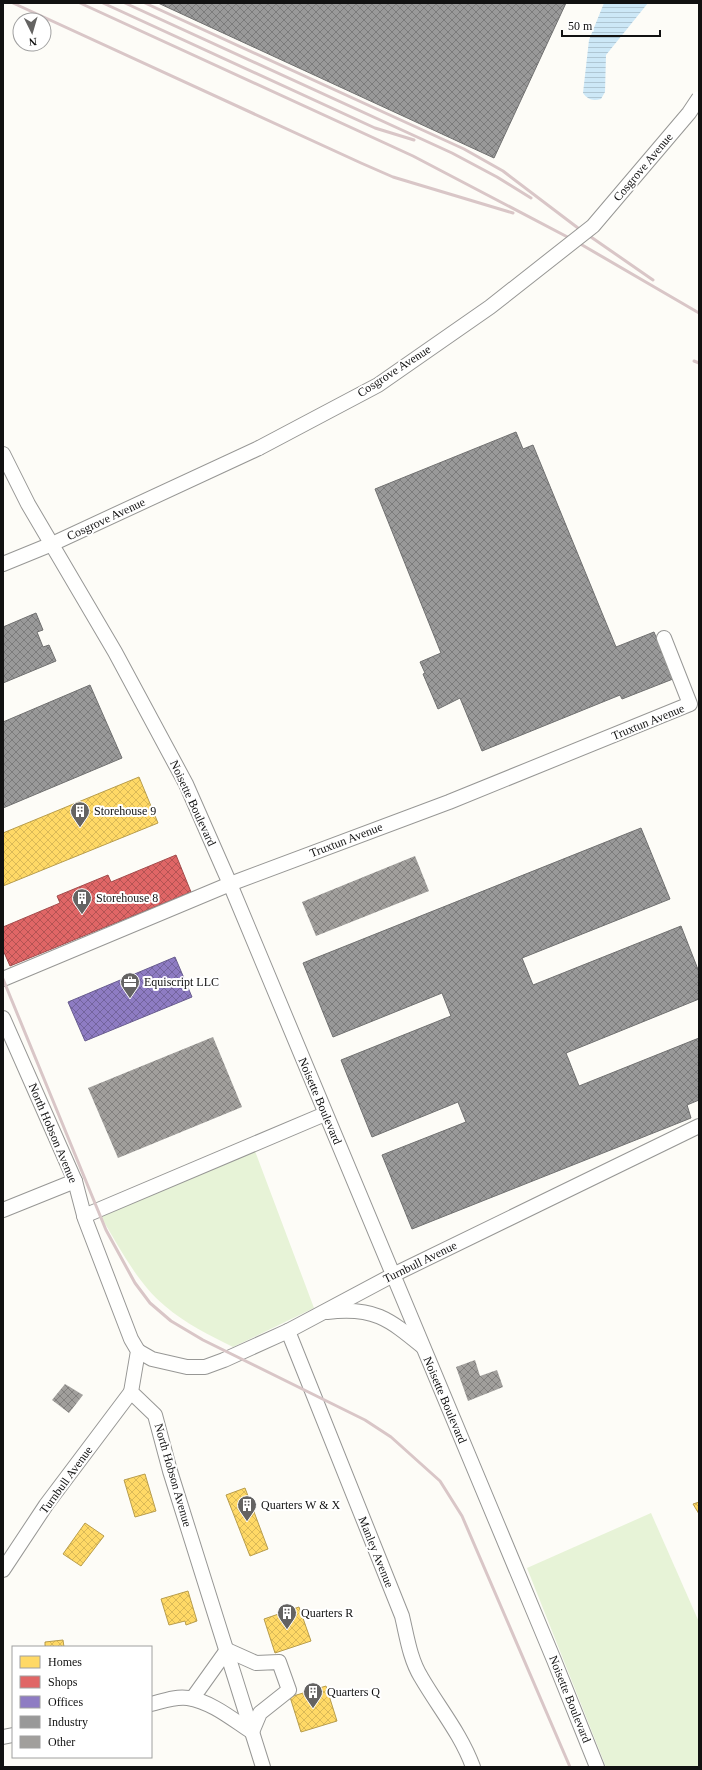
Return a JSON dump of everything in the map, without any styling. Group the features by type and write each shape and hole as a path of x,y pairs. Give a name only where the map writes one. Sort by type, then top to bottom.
{"street":[{"name":"Cosgrove Avenue","path":"3,564 52,544 259,448 378,385 490,307 593,226 689,113 699,98"},
{"name":"Noisette Boulevard","path":"3,454 28,504 115,652 186,784 230,884 597,1767"},
{"name":"Truxtun Avenue","path":"3,979 230,884 449,802 690,704 664,638"},
{"name":"North Hobson Avenue","path":"3,1018 75,1181 84,1216 131,1339 138,1351"},
{"path":"84,1216 325,1114"},
{"name":"Turnbull Avenue","path":"138,1351 152,1359 167,1364 187,1367 205,1367 224,1360 288,1331 392,1275 699,1126"},
{"path":"3,1210 75,1181"},
{"path":"321,1313 338,1311 366,1312 381,1316 422,1346"},
{"name":"Manley Avenue","path":"288,1331 402,1616 414,1664 421,1678 453,1724 473,1767"},
{"path":"131,1392 138,1351"},
{"name":"North Hobson Avenue","path":"131,1392 155,1415 170,1471 263,1767"},
{"name":"Turnbull Avenue","path":"3,1570 46,1505 131,1392"},
{"path":"152,1704 170,1699 192,1699 218,1709 252,1732 260,1712 289,1690 279,1662 256,1662 227,1650 192,1699"}],"green space":[{"path":"255,1151 314,1308 233,1347 189,1324 155,1297 137,1276 101,1217"},
{"path":"651,1513 699,1622 699,1767 606,1767 527,1568"}],"water":[{"path":"604,3 648,3 606,55 605,92 601,99 593,100 589,99 583,93 589,40"}],"building: Homes":[{"name":"Storehouse 9","path":"139,777 158,823 3,886 3,833"},
{"path":"145,1474 156,1511 135,1517 124,1480"},
{"name":"Quarters W & X","path":"245,1488 268,1549 250,1556 226,1495"},
{"path":"699,1502 699,1514 693,1504"},
{"path":"85,1523 104,1536 81,1566 63,1554"},
{"path":"188,1591 197,1621 186,1625 185,1621 169,1625 161,1599"},
{"name":"Quarters R","path":"299,1607 311,1641 275,1653 264,1619"},
{"path":"63,1640 64,1646 45,1646 45,1642"},
{"name":"Quarters Q","path":"326,1686 337,1721 301,1732 290,1697"}],"building: Shops":[{"name":"Storehouse 8","path":"176,855 191,892 10,966 3,950 3,927 60,903 57,896 108,875 111,882"}],"building: Offices":[{"name":"Equiscript LLC","path":"175,957 192,997 85,1041 68,1002"}],"building: Industry":[{"path":"158,3 566,3 494,158"},
{"path":"516,432 523,449 533,445 616,647 654,632 673,679 622,699 620,695 482,751 460,698 438,709 423,674 425,673 420,662 441,653 375,489"},
{"path":"36,613 43,630 37,632 43,647 49,645 56,661 3,683 3,627"},
{"path":"90,685 122,758 3,808 3,722"},
{"path":"641,828 670,899 522,958 533,985 681,926 699,972 699,999 566,1053 579,1086 699,1038 699,1100 687,1105 691,1118 412,1229 382,1155 466,1122 458,1102 372,1137 341,1060 451,1016 442,993 333,1037 303,963"}],"building: Other":[{"path":"415,856 429,891 316,936 302,902"},
{"path":"213,1037 242,1107 118,1158 88,1088"},
{"path":"475,1360 480,1376 497,1370 503,1387 468,1401 456,1367"},
{"path":"65,1384 83,1395 69,1413 52,1400"}],"railway":[{"path":"13,3 393,177 513,213"},
{"path":"80,3 413,156 577,242 699,313"},
{"path":"103,3 375,128 414,140"},
{"path":"125,3 452,153 497,177 531,198"},
{"path":"145,3 464,149 503,171 578,228 653,280"},
{"path":"694,361 699,363"},
{"path":"3,979 106,1230 135,1283 150,1303 171,1321 203,1340 365,1420 391,1437 440,1481 462,1516 570,1767"}],"place":[{"name":"Storehouse 9","path":"80,828"},
{"name":"Storehouse 8","path":"82,915"},
{"name":"Equiscript LLC","path":"130,999"},
{"name":"Quarters W & X","path":"247,1522"},
{"name":"Quarters R","path":"287,1630"},
{"name":"Quarters Q","path":"313,1709"}]}
